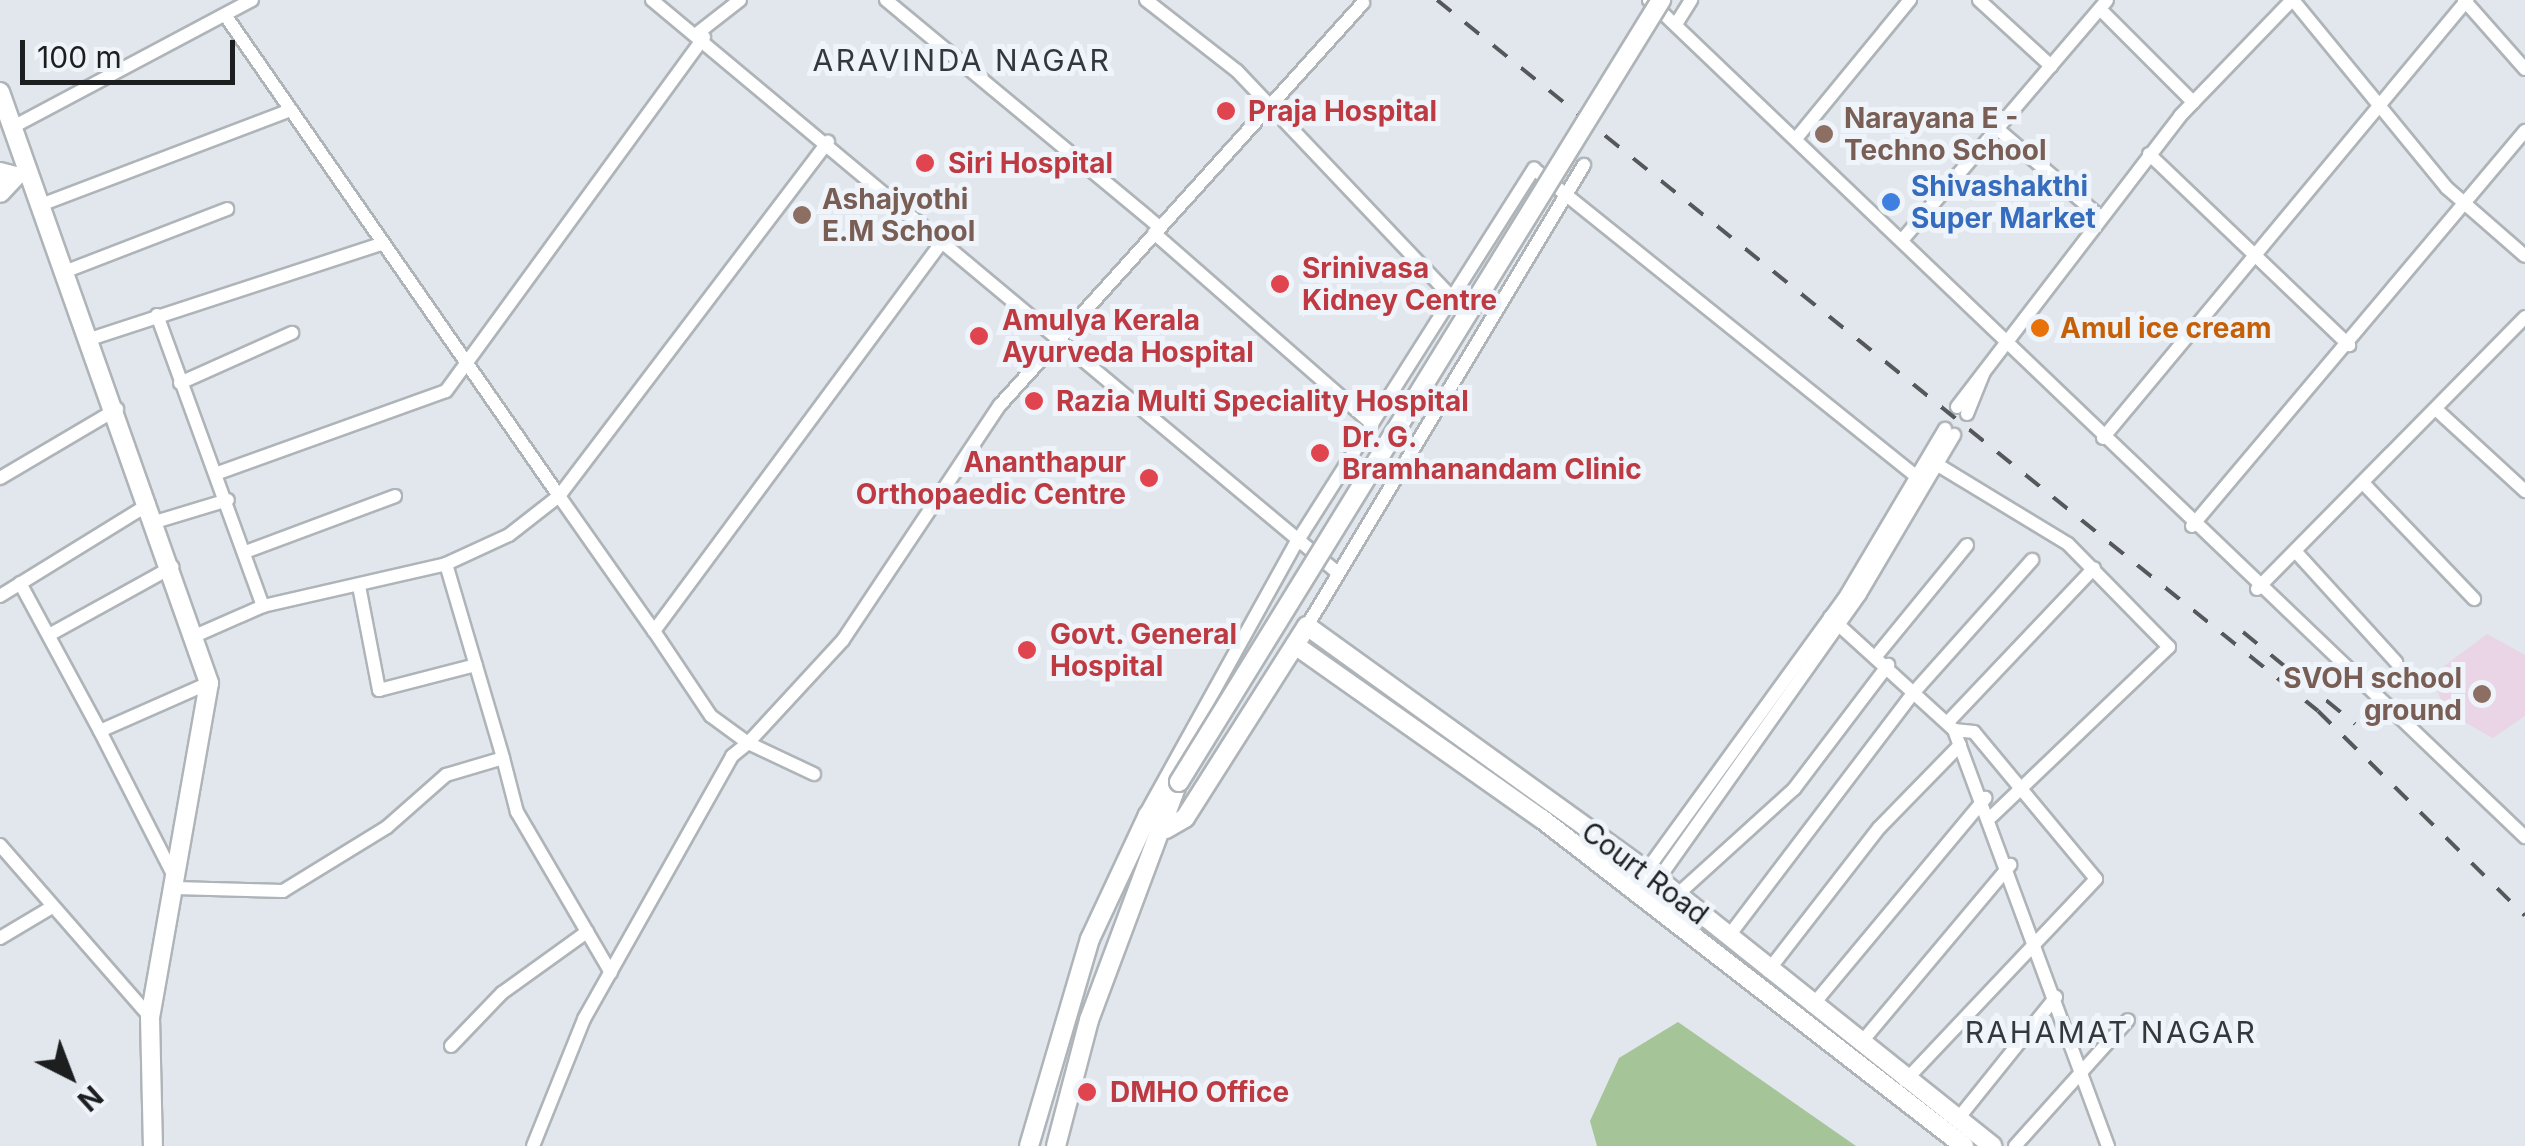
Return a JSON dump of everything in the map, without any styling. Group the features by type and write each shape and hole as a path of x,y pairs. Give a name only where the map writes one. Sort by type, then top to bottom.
{"street":[{"path":"5,116 252,0"},
{"path":"652,0 701,35 1061,336 1295,545 1338,572"},
{"path":"218,474 423,404 466,368 701,35 740,0"},
{"path":"886,0 1156,230 1370,422"},
{"path":"1146,0 1269,106 1453,298"},
{"path":"1648,0 1678,21 1799,134 2192,526 2525,837"},
{"path":"1146,820 1176,788 1660,0"},
{"path":"1678,21 1691,0"},
{"path":"1799,134 1910,0"},
{"path":"1980,0 2051,66"},
{"path":"1962,411 1984,369 2099,216 2193,102 2292,0 2467,208 2525,256"},
{"path":"2103,438 2466,0 2525,69"},
{"path":"534,1146 611,973 680,834 748,744 844,640 952,470 1061,336 1363,2"},
{"path":"1902,239 2000,131 2104,4 2193,102"},
{"path":"225,15 286,112 711,716 748,744 814,774"},
{"path":"0,92 14,173 38,206 90,339 197,634 209,683 150,1017 153,1146"},
{"path":"38,206 286,112"},
{"path":"2000,131 2099,216"},
{"path":"2192,526 2467,208 2525,132"},
{"path":"197,634 263,606 446,564 510,535 559,496 828,141"},
{"path":"2149,154 2349,345"},
{"path":"1166,829 1185,818 1307,626 1584,165"},
{"path":"1029,1146 1064,1004 1146,820 1160,777 1370,422 1534,169 1568,192 1829,415 1919,478"},
{"path":"0,194 14,173"},
{"path":"64,272 227,209"},
{"path":"654,631 945,238"},
{"path":"90,339 381,244"},
{"path":"157,315 180,383 248,551 263,606"},
{"path":"2258,589 2520,334 2525,317"},
{"path":"180,383 292,332"},
{"path":"0,478 116,408"},
{"path":"2439,412 2525,492"},
{"path":"1639,894 1835,621 1938,465 1950,432 1835,621"},
{"path":"1938,465 2094,568 2169,647 1992,816"},
{"path":"2365,484 2474,599"},
{"path":"248,551 395,496"},
{"path":"156,522 228,500"},
{"path":"0,596 149,504"},
{"path":"1877,655 1967,545"},
{"path":"2296,552 2396,662"},
{"path":"1728,937 1915,691 2032,560"},
{"path":"446,564 517,812 611,973"},
{"path":"48,636 172,567"},
{"path":"1950,726 2094,568"},
{"path":"20,583 100,730 175,884"},
{"path":"359,586 380,690 476,665"},
{"path":"1835,621 1915,691 1950,726 1960,745 1992,816 2108,1146"},
{"name":"Court Road","path":"1307,626 1653,876 1905,1081 1993,1146"},
{"name":"Court Road","path":"1295,645 1639,894 1964,1146"},
{"path":"1678,896 1714,852 1778,806 1888,665"},
{"path":"100,730 209,683"},
{"path":"1905,1081 2036,937 2096,879 1969,728 1950,726"},
{"path":"1768,971 1880,828 1960,745"},
{"path":"175,884 282,892 387,827 446,775 503,758"},
{"path":"1056,1146 1114,944 1166,829 1176,788"},
{"path":"1812,1006 1985,798"},
{"path":"0,844 150,1017"},
{"path":"1860,1044 2010,865"},
{"path":"0,938 52,908"},
{"path":"452,1046 502,993 587,932"},
{"path":"1956,1120 2056,996"},
{"path":"2015,1146 2080,1066 2128,1020"}],"shaded area":[{"name":"SVOH school ground","path":"2487,634 2525,655 2525,716 2493,738 2446,712 2431,676"}],"green space":[{"path":"1678,1022 1856,1146 1597,1146 1590,1121 1619,1058"}],"railway":[{"path":"1437,0 2318,711 2525,916"},
{"path":"2243,632 2355,724"}],"place":[{"name":"Praja Hospital","path":"1226,111"},
{"name":"Narayana E - Techno School","path":"1824,134"},
{"name":"Siri Hospital","path":"925,163"},
{"name":"Shivashakthi Super Market","path":"1891,202"},
{"name":"Ashajyothi E.M School","path":"802,215"},
{"name":"Srinivasa Kidney Centre","path":"1280,284"},
{"name":"Amul ice cream","path":"2040,328"},
{"name":"Amulya Kerala Ayurveda Hospital","path":"979,336"},
{"name":"Razia Multi Speciality Hospital","path":"1034,401"},
{"name":"Dr. G. Bramhanandam Clinic","path":"1320,453"},
{"name":"Ananthapur Orthopaedic Centre","path":"1149,478"},
{"name":"Govt. General Hospital","path":"1027,650"},
{"name":"SVOH school ground","path":"2482,694"},
{"name":"DMHO Office","path":"1087,1092"}],"district":[{"name":"ARAVINDA NAGAR","path":"962,60"},
{"name":"RAHAMAT NAGAR","path":"2111,1032"}]}
